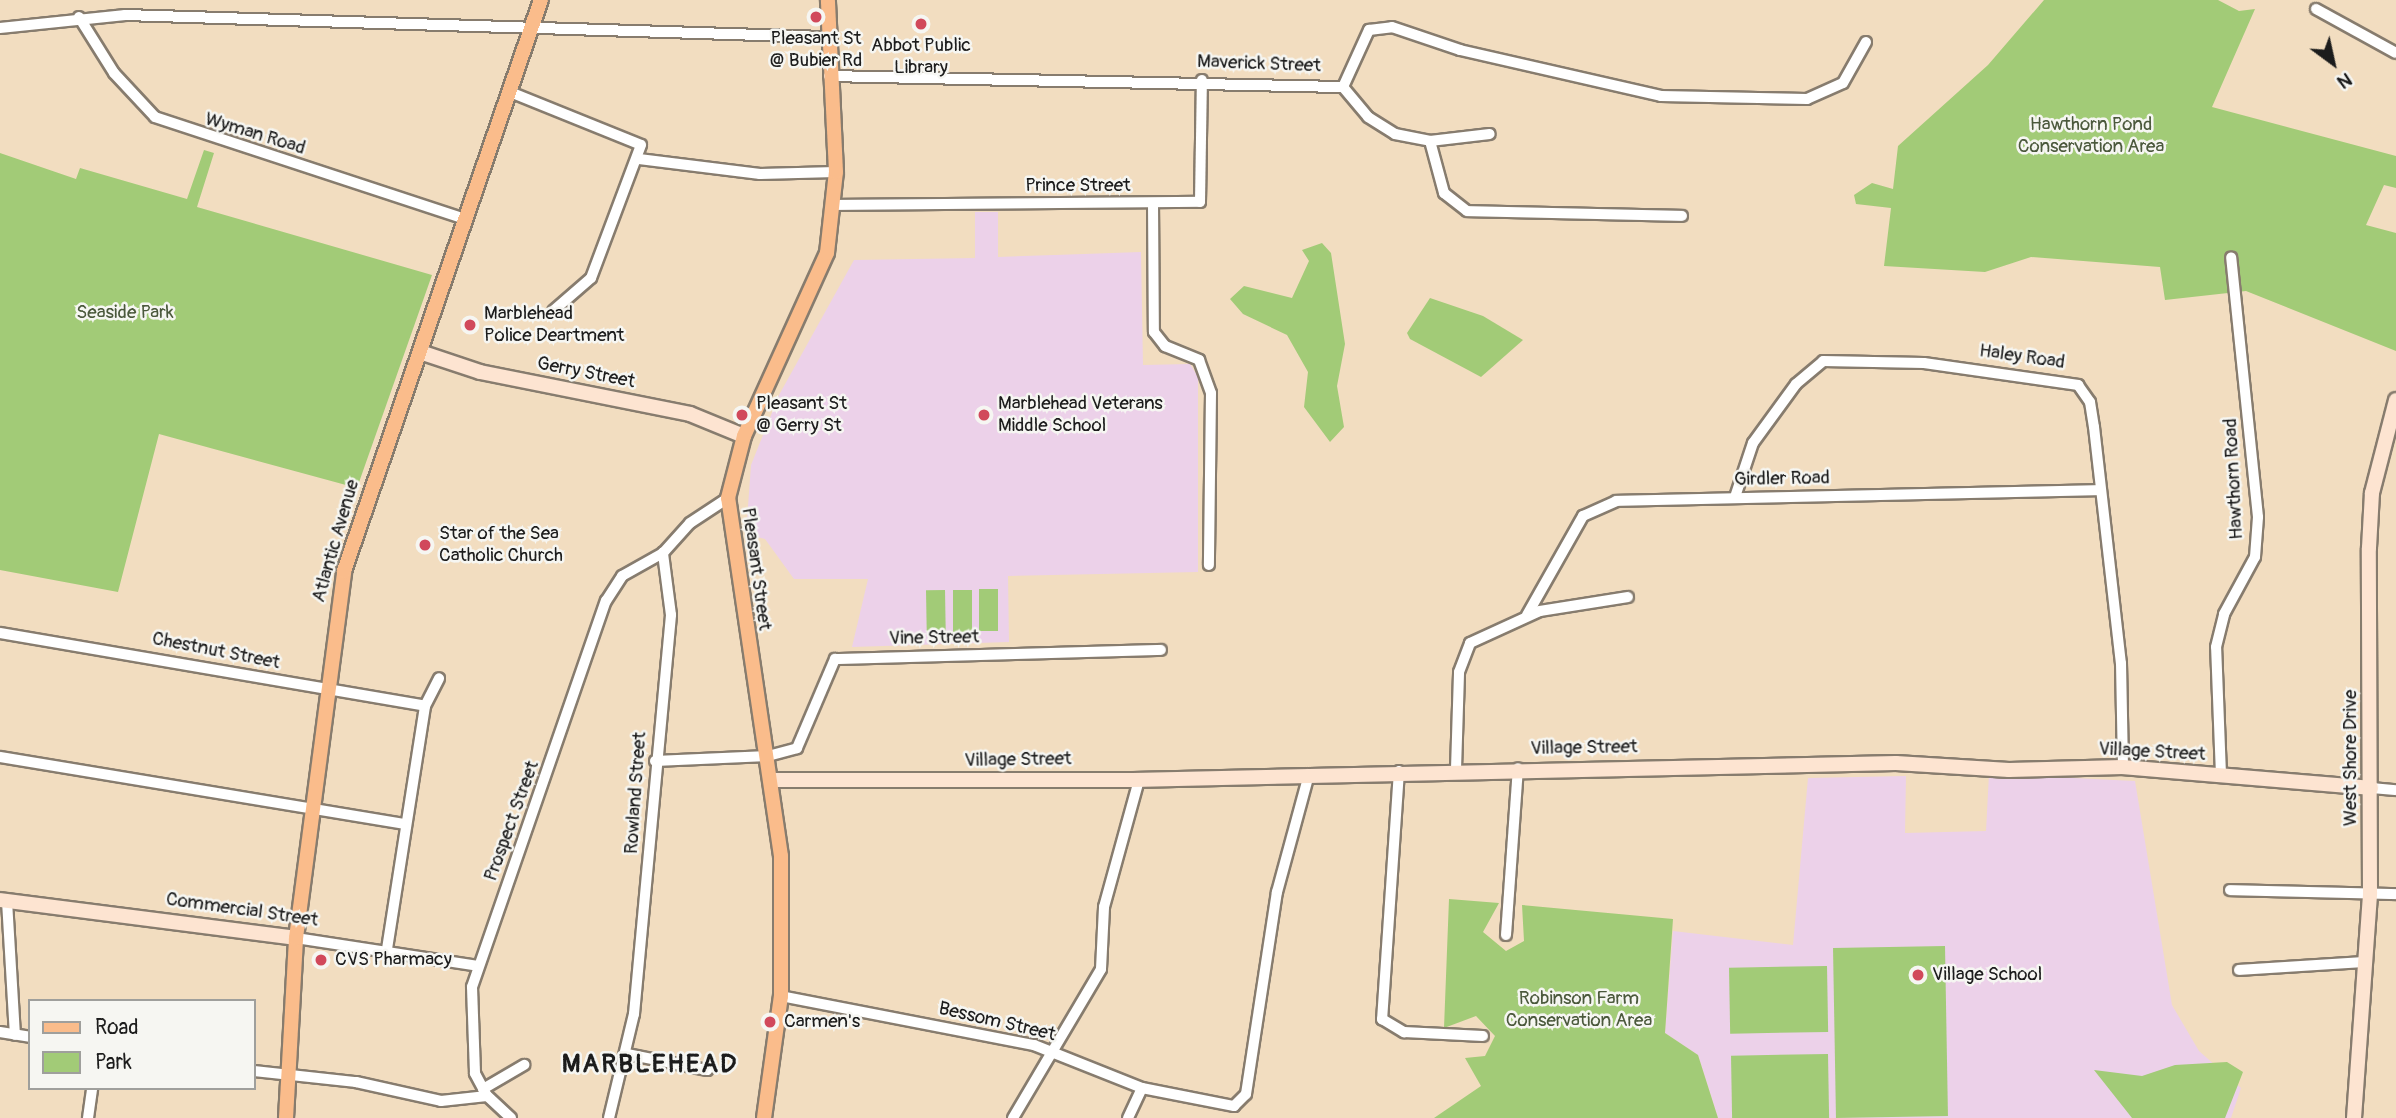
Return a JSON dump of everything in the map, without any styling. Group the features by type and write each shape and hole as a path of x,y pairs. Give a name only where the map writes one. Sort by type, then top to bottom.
{"main road":[{"name":"Atlantic Avenue","path":"286,1118 296,938 324,689 344,571 541,0"},
{"name":"Pleasant Street","path":"764,1118 782,996 781,856 772,780 728,498 744,436 825,262 836,173 825,37 828,0"},
{"name":"Gerry Street","path":"419,352 480,372 690,414 744,436"},
{"name":"West Shore Drive","path":"2354,1118 2370,893 2372,494 2396,400"},
{"name":"Village Street","path":"772,780 1139,780 1456,769 1896,763 2009,770 2123,767 2371,788"},
{"name":"Commercial Street","path":"3,901 296,938"}],"street":[{"path":"2316,9 2345,31 2396,53"},
{"path":"0,28 79,17 825,37"},
{"name":"Wyman Road","path":"79,17 114,73 155,117 466,219"},
{"name":"Maverick Street","path":"829,76 1202,80 1343,87 1369,30 1392,27 1510,63 1661,96 1821,97 1851,73 1866,42"},
{"name":"Prince Street","path":"834,205 1200,202 1202,80"},
{"path":"1343,87 1383,129 1430,141 1490,134"},
{"path":"510,92 610,128 641,145 639,159 592,278 553,311"},
{"path":"1430,141 1444,193 1467,211 1682,216"},
{"path":"639,159 760,174 836,173"},
{"path":"1153,203 1154,332 1165,346 1199,360 1211,393 1209,565"},
{"name":"Hawthorn Road","path":"2221,775 2216,647 2224,614 2255,557 2258,517 2231,257"},
{"name":"Haley Road","path":"1735,497 1741,463 1762,430 1805,374 1836,358 2072,381 2090,402 2121,663 2123,767"},
{"name":"Girdler Road","path":"1527,615 1571,534 1593,511 1616,501 2100,490"},
{"path":"663,553 690,523 728,498"},
{"name":"Rowland Street","path":"608,1118 627,1054 671,615 663,553"},
{"name":"Prospect Street","path":"485,1092 471,1042 478,966 606,601 622,576 663,553"},
{"path":"1456,769 1462,658 1479,635 1527,615 1628,597"},
{"name":"Chestnut Street","path":"0,633 425,706"},
{"name":"Vine Street","path":"768,756 804,740 835,659 1161,650"},
{"path":"387,948 403,824 425,706 439,678"},
{"path":"655,761 768,756"},
{"path":"0,757 403,824"},
{"path":"1506,935 1518,768"},
{"path":"1399,771 1382,1020 1404,1032 1483,1036"},
{"name":"Bessom Street","path":"782,996 1052,1052 1142,1088 1240,1103 1246,1094 1277,892 1302,774"},
{"path":"1013,1118 1101,969 1104,907 1139,780"},
{"name":"Village Street","path":"2371,788 2396,790"},
{"path":"2230,890 2396,894"},
{"path":"3,901 15,1035"},
{"name":"Commercial Street","path":"296,938 387,948 478,966"},
{"path":"2239,970 2363,962"},
{"path":"0,1032 28,1037"},
{"path":"627,1054 707,1070"},
{"path":"256,1071 356,1082 441,1101 485,1092 524,1065"},
{"path":"1128,1118 1142,1088"},
{"path":"88,1118 92,1090"},
{"path":"485,1092 511,1118"}],"shaded area":[{"name":"Marblehead Veterans Middle School","path":"975,212 998,212 998,257 1141,252 1143,365 1190,364 1198,377 1198,572 1008,576 1009,642 852,647 868,579 794,579 765,539 746,534 751,465 779,395 854,260 975,258"},
{"name":"Village School","path":"1989,774 2135,781 2172,1005 2199,1051 2241,1088 2231,1118 1718,1118 1698,1055 1665,1033 1673,931 1793,945 1808,778 1906,776 1905,833 1986,831"}],"green space":[{"name":"Hawthorn Pond Conservation Area","path":"2044,0 2218,0 2239,11 2255,9 2212,107 2396,156 2396,188 2384,185 2366,225 2396,233 2396,351 2246,291 2165,300 2160,267 2031,257 1985,272 1884,266 1891,208 1856,204 1854,195 1872,183 1893,189 1898,146 1988,65"},
{"name":"Seaside Park","path":"204,150 214,153 197,207 432,275 357,488 159,434 118,592 0,570 0,153 76,179 80,168 187,199"},
{"path":"1322,243 1331,253 1345,344 1337,386 1344,427 1330,442 1304,407 1308,372 1287,335 1243,314 1230,299 1244,286 1292,298 1309,261 1302,250"},
{"path":"1430,298 1483,316 1523,340 1481,377 1410,339 1407,333"},
{"path":"979,589 998,589 998,631 979,631"},
{"path":"926,590 945,590 946,632 927,632"},
{"path":"953,590 972,590 972,632 953,632"},
{"name":"Robinson Farm Conservation Area","path":"1449,899 1499,903 1483,932 1506,951 1524,941 1522,905 1673,919 1665,1033 1698,1055 1718,1118 1434,1118 1481,1086 1465,1058 1485,1056 1495,1036 1476,1016 1444,1028"},
{"path":"1945,946 1948,1116 1836,1118 1833,948"},
{"path":"1827,966 1828,1032 1730,1034 1729,968"},
{"path":"1828,1054 1829,1118 1732,1118 1731,1056"},
{"path":"2227,1062 2243,1072 2225,1118 2132,1118 2094,1070 2142,1076 2175,1065"}],"place":[{"name":"Pleasant St @ Bubier Rd","path":"816,17"},
{"name":"Abbot Public Library","path":"921,24"},
{"name":"Marblehead Police Deartment","path":"470,325"},
{"name":"Pleasant St @ Gerry St","path":"742,415"},
{"name":"Marblehead Veterans Middle School","path":"984,415"},
{"name":"Star of the Sea Catholic Church","path":"425,545"},
{"name":"CVS Pharmacy","path":"321,960"},
{"name":"Village School","path":"1918,975"},
{"name":"Carmen's","path":"770,1022"}],"district":[{"name":"MARBLEHEAD","path":"650,1065"}]}
